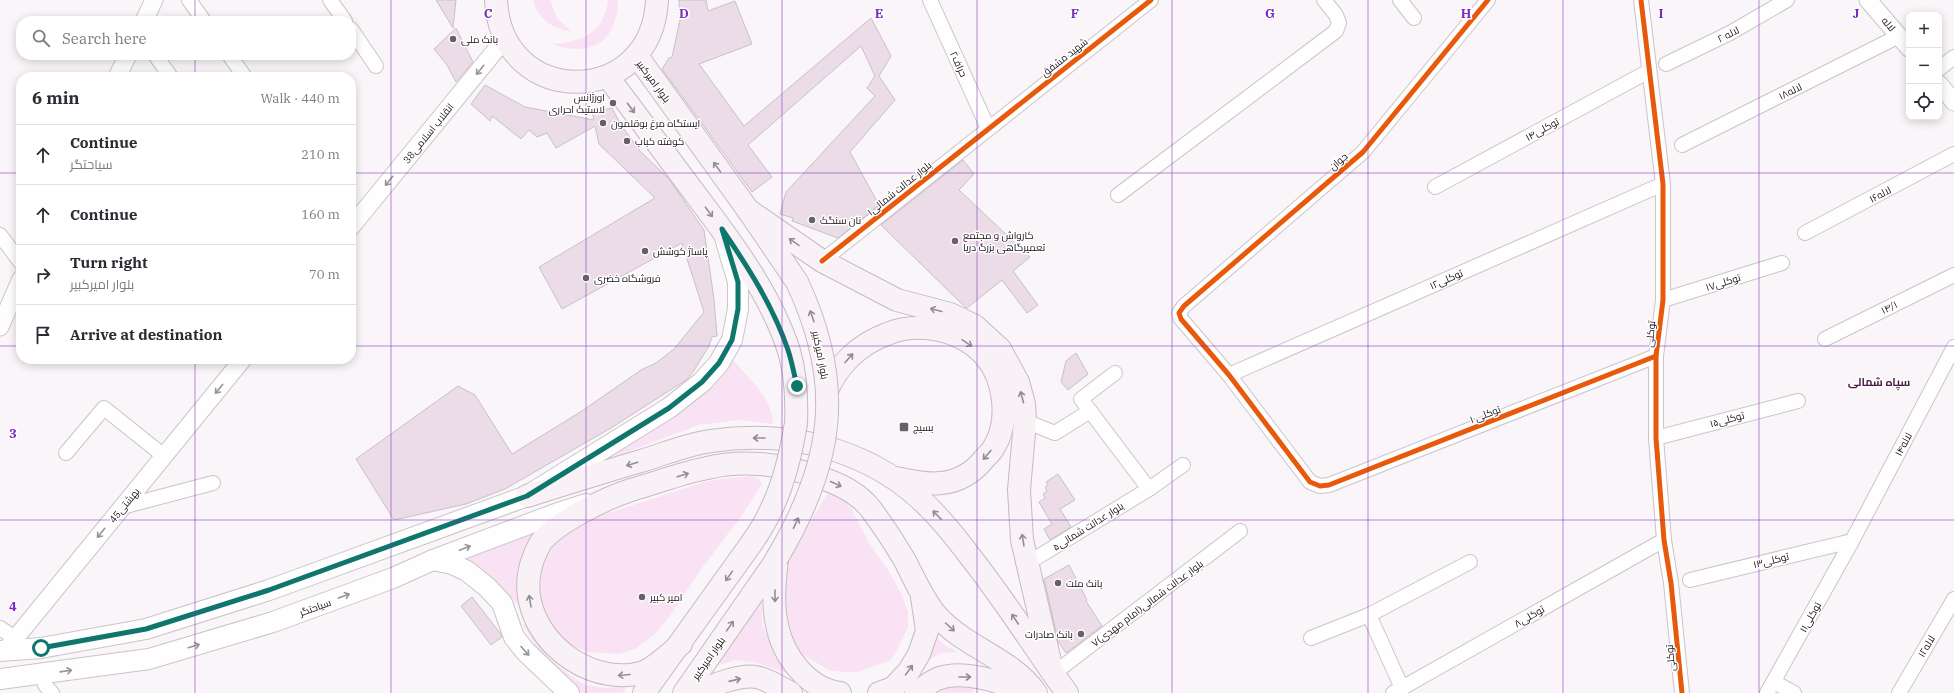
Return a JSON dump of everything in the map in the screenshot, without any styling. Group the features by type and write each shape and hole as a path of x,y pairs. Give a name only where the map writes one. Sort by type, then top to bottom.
{"main road":[{"path":"496,0 497,17 504,40 518,59 533,70 561,82 585,83 608,77 624,68 637,56 649,38 656,17 657,0"},
{"name":"بلوار امیرکبیر","path":"637,56 748,210 797,282 809,308 825,366 827,391 828,414 826,436 803,508 777,558 684,693"},
{"path":"608,77 722,229 762,292 776,320 789,352 797,386 796,423 792,449 779,491 770,513 751,544 681,644 644,693"},
{"path":"748,210 822,261 897,300 950,314 975,326 1000,348 1018,382 1024,404 1025,420 1019,490 1022,540 1054,674"},
{"path":"527,496 669,408 702,382 719,363 732,340 738,309 738,282 722,229"},
{"path":"827,391 841,367 857,350 874,339 909,328 931,328 949,333 966,342 985,356 997,376 1003,401 1002,426 994,447 976,469 955,480 941,484 919,483 893,478"},
{"path":"7,647 41,648 146,629 269,590 527,496 665,453 711,441 778,438 834,450 864,461 893,478 919,497 951,532 989,580 1067,693"},
{"path":"681,644 646,672 620,676 596,672 572,662 552,645 538,625 529,602 528,580 532,562 541,542 561,524 618,494 708,467 768,464 804,472 849,489 868,506 899,552 936,615 957,634 983,652 1009,666 1031,685 1036,693"},
{"name":"سیاحتگر","path":"0,679 149,659 273,622 393,578 433,560 558,513 618,494"},
{"path":"777,558 775,606 777,626 783,644 795,664 809,680 832,692 840,693"},
{"path":"433,560 452,564 467,571 487,586 502,603 514,637 524,651 569,693"},
{"path":"879,693 893,688 909,671 919,654 927,631 922,592"},
{"path":"916,693 938,679 966,676 974,676 1007,685 1023,693"},
{"path":"699,693 707,688 736,679 756,677 791,693"}],"street":[{"path":"146,16 154,0"},
{"path":"189,0 200,16"},
{"path":"330,0 341,16"},
{"name":"حراف۲","path":"930,0 988,128"},
{"name":"شهید مشفق","path":"988,128 1151,0"},
{"path":"1118,195 1336,31 1339,23 1336,15 1324,0"},
{"path":"1400,0 1414,18"},
{"name":"جوان","path":"1229,375 1181,319 1179,313 1184,306 1363,152 1488,0"},
{"name":"توکلی","path":"1641,0 1663,184 1663,300 1656,356 1656,438 1664,540 1672,584 1682,693"},
{"name":"لاله۲۰","path":"1666,64 1730,33 1788,0"},
{"name":"لاله","path":"1868,0 1904,42"},
{"path":"356,36 376,66"},
{"name":"38انقلاب اسلامی","path":"356,221 504,40"},
{"name":"لاله۱۸","path":"1682,145 1904,42"},
{"path":"1942,67 1954,57"},
{"path":"120,72 126,60"},
{"path":"159,60 167,72"},
{"path":"233,60 241,72"},
{"name":"توکلی۱۴","path":"1435,187 1649,71"},
{"path":"1942,88 1954,102"},
{"name":"بلوار عدالت شمالی۱","path":"822,261 988,128"},
{"name":"لاله۱۶","path":"1805,233 1954,154"},
{"name":"توکلی۱۲","path":"1229,375 1663,184"},
{"path":"0,235 16,256"},
{"name":"توکلی۱۷","path":"1663,300 1782,264"},
{"name":"۱۴/۱","path":"1824,339 1954,275"},
{"path":"0,327 16,290"},
{"name":"لاله۱۴","path":"1852,541 1954,347"},
{"name":"۱۰توکلی","path":"1229,375 1310,482 1320,486 1329,485 1656,356"},
{"name":"بهشتی45","path":"7,647 239,364"},
{"path":"1115,373 1081,399 1149,489"},
{"name":"توکلی۱۵","path":"1656,438 1798,401"},
{"path":"66,453 104,408 164,456"},
{"path":"1025,420 1055,433 1090,411"},
{"name":"بلوار عدالت شمالی۵","path":"1028,564 1149,489 1183,465"},
{"path":"122,507 213,483"},
{"name":"۷بلوار عدالت شمالی(امام مهدی)","path":"1054,674 1240,531"},
{"name":"توکلی۸","path":"1398,690 1664,540"},
{"name":"توکلی۱۳","path":"1690,580 1852,541"},
{"name":"توکلی۱۱","path":"1771,688 1852,541"},
{"path":"1311,638 1369,615 1470,562"},
{"name":"لاله۱۲","path":"1899,693 1954,599"},
{"path":"1369,615 1398,690"},
{"path":"0,628 7,647"},
{"path":"1771,688 1794,693"}],"shaded area":[{"path":"533,0 550,0 557,18 571,31 558,28 547,22 538,12"},
{"path":"608,0 618,0 616,15 613,27 607,36 599,43 590,47 579,49 566,48 552,44 573,41 590,34 602,21"},
{"path":"732,359 764,397 772,415 773,424 740,420 699,425 592,465"},
{"path":"751,476 758,478 762,484 742,515 702,568 670,616 655,634 635,649 619,654 587,652 574,646 561,637 550,626 536,594 538,575 544,560 557,540 570,527 704,482"},
{"path":"829,491 847,500 869,543 888,570 903,597 908,612 908,627 891,660 858,672 829,670 803,655 792,641 785,626 782,580 792,552"},
{"path":"541,528 528,546 518,574 519,606 495,583 463,559"},
{"path":"762,594 762,625 777,657 796,676 757,663 736,660 709,668"},
{"path":"529,623 548,657 567,673 585,685 607,688 628,685 623,693 579,693 563,680 545,660 523,625"},
{"path":"937,638 946,646 958,652 942,653 923,663"},
{"path":"943,687 975,687 972,693 940,693"}],"building":[{"path":"436,0 456,0 453,28"},
{"path":"679,0 706,0 708,11 735,1 752,44 699,64 744,126 871,18 891,56 879,76 895,100 850,152 879,205 838,238 792,221 793,218 780,214 786,192 875,96 867,88 875,76 861,46 748,145 772,177 752,192 662,69 669,58 672,57 680,20"},
{"name":"بانک ملی","path":"456,28 473,62 456,82 447,65 434,49"},
{"path":"485,85 525,107 594,120 592,112 612,108 621,125 640,151 669,179 704,230 714,299 717,336 712,337 709,346 693,372 686,380 611,428 505,489 466,504 394,520 356,459 458,386 475,395 512,454 582,411 641,370 656,363 674,349 704,312 682,243 562,309 539,267 655,198 599,144 595,126 556,148 547,133 537,137 529,130 521,139 492,116 490,121 471,104"},
{"name":"کارواش و مجتمع تعمیرگاهی بزرگ دریا","path":"963,160 974,174 959,190 1030,257 1013,271 1038,305 1027,313 1002,280 966,308 881,225"},
{"path":"1076,353 1088,374 1068,390 1061,382 1066,361"},
{"path":"1058,474 1075,500 1060,509 1071,527 1050,540 1044,529 1052,524 1039,502 1045,498 1043,494 1047,491 1045,487 1048,485 1046,482"},
{"path":"1069,565 1087,600 1086,601 1102,626 1066,653 1058,641 1044,579"},
{"path":"472,597 502,637 491,645 461,606"}],"cycle path":[{"path":"822,261 1151,0"},
{"path":"1488,0 1363,152 1184,306 1179,313 1181,319 1229,375 1310,482 1320,486 1329,485 1656,356"},
{"path":"1641,0 1663,184 1663,300 1656,356 1656,438 1664,540 1671,583 1682,693"}],"place":[{"name":"بانک ملی","path":"453,39"},
{"name":"اورژانس لاستیک احرارى","path":"613,103"},
{"name":"ایستگاه مرغ بوقلمون","path":"603,123"},
{"name":"کوفته کباب","path":"627,141"},
{"name":"نان سنگک","path":"812,220"},
{"name":"کارواش و مجتمع تعمیرگاهی بزرگ دریا","path":"955,241"},
{"name":"پاساژ کوشش","path":"645,251"},
{"name":"فروشگاه خضری","path":"586,278"},
{"name":"بسیج","path":"904,427"},
{"name":"بانک ملت","path":"1058,583"},
{"name":"امیر کبیر","path":"642,597"},
{"name":"بانک صادرات","path":"1081,634"}],"district":[{"name":"سپاه شمالی","path":"1879,382"}],"route":[{"path":"41,648 146,629 269,590 527,496 669,408 702,382 719,363 732,340 738,309 738,282 722,229 762,292 776,320 789,352 797,386"}]}
